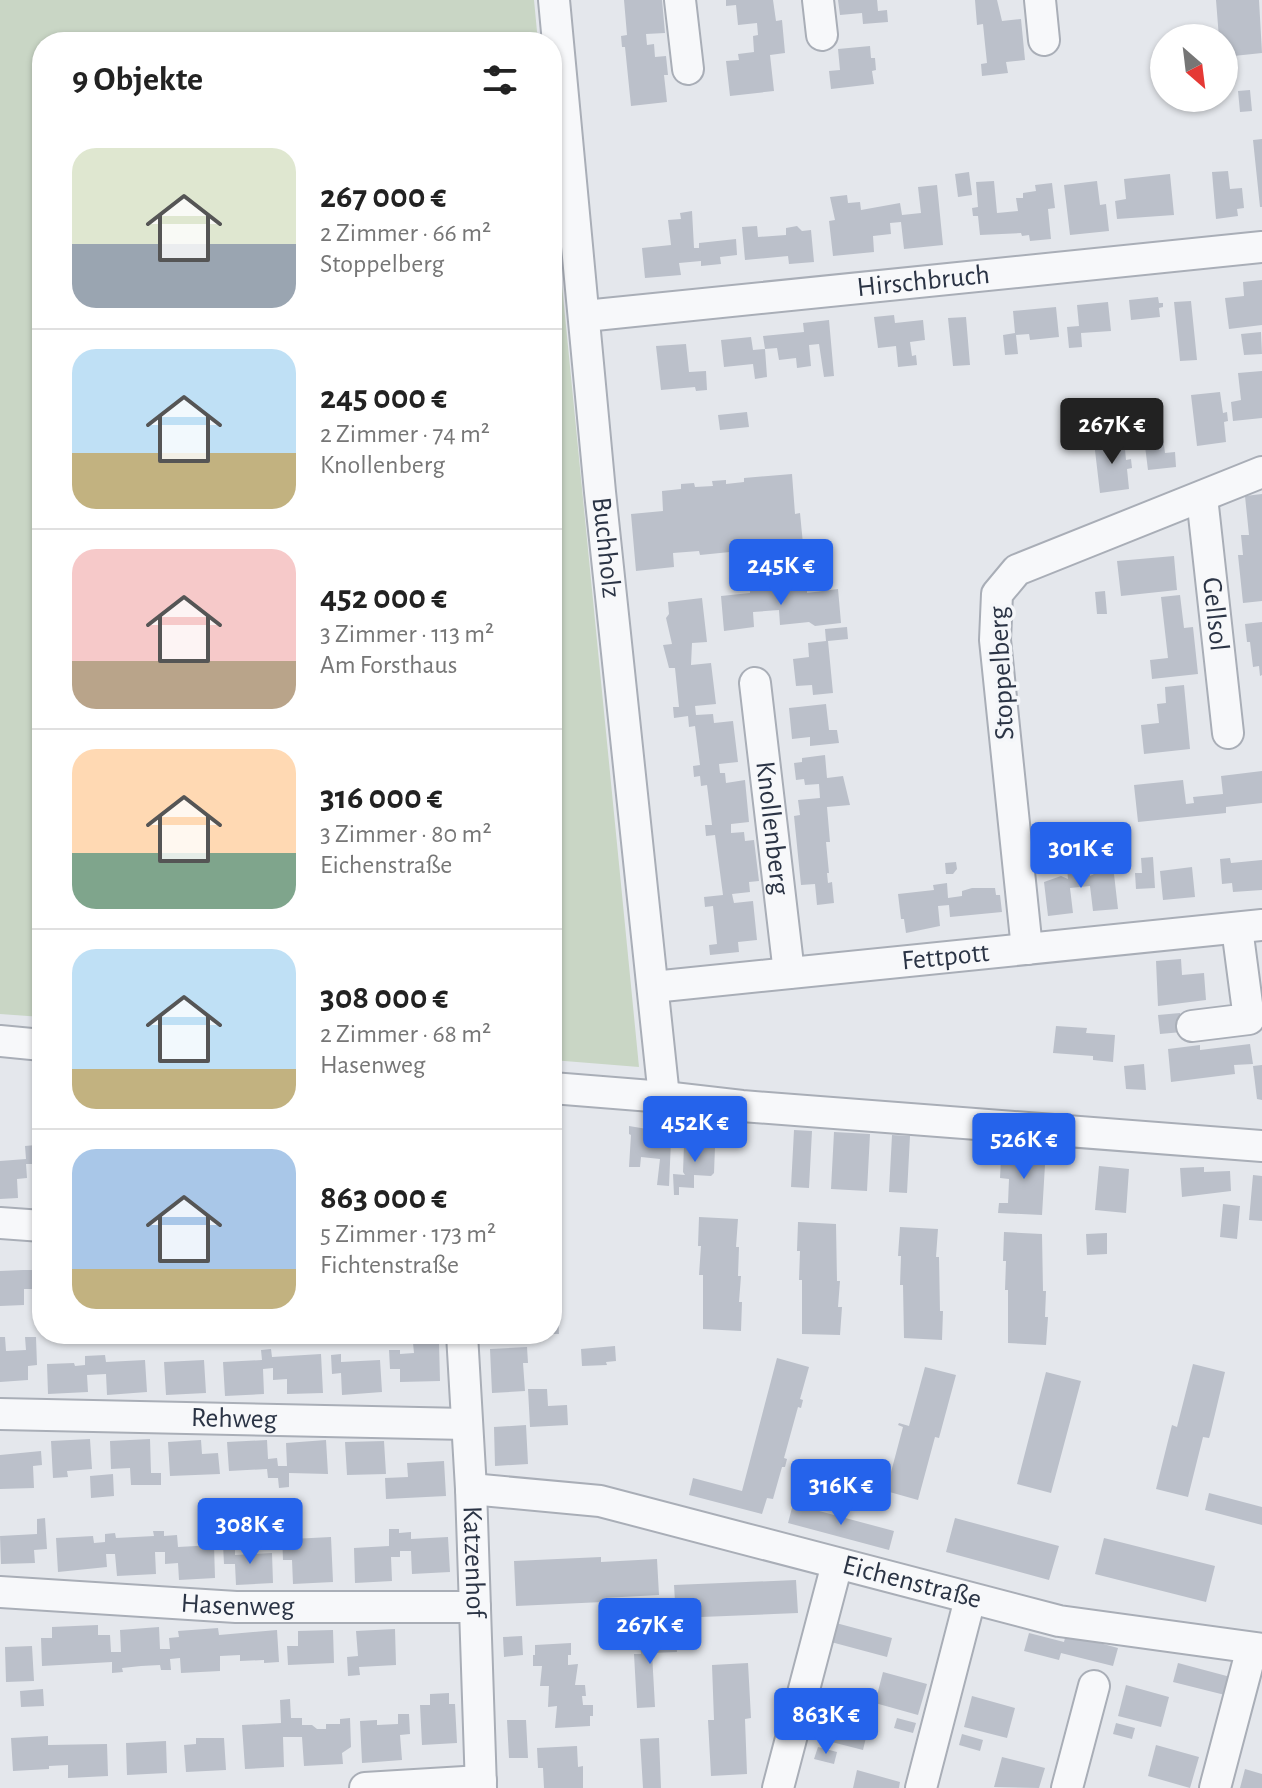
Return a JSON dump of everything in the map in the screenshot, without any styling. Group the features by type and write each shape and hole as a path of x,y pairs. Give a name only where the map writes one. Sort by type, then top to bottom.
{"street":[{"name":"Buchholz","path":"554,0 557,32"},
{"path":"680,0 688,69"},
{"path":"818,0 822,35"},
{"path":"1040,0 1044,40"},
{"name":"Buchholz","path":"562,82 600,492 664,1097"},
{"name":"Hirschbruch","path":"585,316 1262,247"},
{"name":"Stoppelberg","path":"1027,949 995,640 997,594 1017,570 1262,472"},
{"name":"Gellsol","path":"1202,497 1228,733"},
{"name":"Knollenberg","path":"755,683 789,973"},
{"name":"Fettpott","path":"653,987 1250,926 1256,1018 1192,1026"},
{"path":"0,1041 32,1044"},
{"path":"562,1089 742,1106 1262,1146"},
{"path":"0,1223 32,1225"},
{"name":"Katzenhof","path":"462,1344 471,1489 481,1785"},
{"name":"Rehweg","path":"0,1414 466,1424"},
{"name":"Eichenstraße","path":"471,1489 600,1501 1059,1621 1257,1649"},
{"path":"778,1788 837,1564"},
{"name":"Hasenweg","path":"0,1592 236,1607 475,1607"},
{"path":"921,1788 970,1599"},
{"path":"1215,1788 1257,1649"},
{"path":"1067,1788 1094,1686"},
{"path":"365,1788 481,1785"}],"green space":[{"path":"0,0 534,0 537,32 32,32 32,1016 0,1014"},
{"path":"562,285 639,1067 562,1061"}],"building":[{"path":"624,0 662,0 665,33 646,34 647,45 654,44 655,57 666,56 668,75 664,75 667,102 631,106 625,47 622,47 621,36 627,35"},
{"path":"726,0 773,0 776,21 782,20 785,53 770,55 774,91 730,96 726,61 739,60 738,54 754,52 753,36 758,35 757,23 738,25 736,5 726,6"},
{"path":"838,0 877,0 878,11 887,10 888,22 863,24 862,13 840,15"},
{"path":"975,0 997,0 1002,21 1021,19 1025,60 1006,62 1008,73 982,76 981,64 987,63 983,24 977,25"},
{"path":"1216,0 1259,0 1262,53 1238,56 1238,24 1218,24"},
{"path":"870,46 871,58 875,58 876,70 872,71 874,84 831,89 829,71 840,70 838,49"},
{"path":"1250,90 1252,111 1240,112 1238,91"},
{"path":"1262,139 1262,207 1260,207 1253,140"},
{"path":"1228,171 1230,189 1242,188 1244,208 1237,209 1238,216 1216,219 1212,172"},
{"path":"969,172 972,195 958,197 955,174"},
{"path":"1170,174 1174,215 1117,219 1115,201 1126,199 1124,179"},
{"path":"994,181 997,213 1018,211 1016,198 1023,198 1023,193 1036,191 1035,185 1052,183 1055,208 1048,209 1051,239 1030,241 1029,235 1022,236 1021,233 980,235 978,216 973,216 972,208 978,207 976,182"},
{"path":"1097,181 1100,205 1106,204 1109,231 1070,235 1064,185"},
{"path":"937,185 943,245 904,249 901,222 890,223 891,234 873,236 874,252 833,256 829,221 835,220 830,197 847,195 848,203 860,202 861,210 900,203 902,215 921,213 918,187"},
{"path":"692,211 694,248 699,248 699,243 736,239 737,255 720,257 721,264 701,266 701,261 679,263 681,275 645,278 642,248 671,245 668,220 681,219 680,213"},
{"path":"757,226 758,237 786,235 786,228 797,226 802,231 811,230 814,262 789,264 788,256 745,260 742,227"},
{"path":"1262,280 1262,325 1229,329 1225,298 1244,296 1243,282"},
{"path":"1158,297 1159,303 1163,303 1163,307 1159,308 1160,317 1131,320 1129,300"},
{"path":"1191,301 1197,360 1180,361 1174,302"},
{"path":"1108,302 1111,331 1081,333 1082,347 1069,348 1067,327 1079,326 1077,305"},
{"path":"1056,307 1059,337 1030,340 1029,334 1016,335 1018,354 1005,355 1003,335 1015,333 1013,311"},
{"path":"894,315 895,323 923,320 925,340 910,342 917,365 898,367 896,346 878,348 874,317"},
{"path":"966,317 970,365 953,366 948,318"},
{"path":"829,320 834,376 824,377 819,344 809,345 811,366 797,368 796,358 779,360 777,348 765,349 763,336 804,332 803,323"},
{"path":"1261,332 1262,354 1244,355 1241,334"},
{"path":"751,337 753,350 765,349 767,377 755,379 753,364 724,367 721,340"},
{"path":"686,344 689,372 706,371 707,390 696,391 695,387 661,390 656,346"},
{"path":"1262,371 1262,418 1233,421 1231,402 1241,400 1238,373"},
{"path":"1220,392 1223,413 1227,412 1228,421 1224,422 1226,442 1197,446 1191,395"},
{"path":"747,412 749,427 720,430 718,415"},
{"path":"1143,418 1144,431 1162,429 1165,453 1175,452 1176,467 1148,470 1144,438 1134,439 1132,420"},
{"path":"1124,439 1126,460 1131,459 1132,468 1127,469 1129,489 1100,493 1094,442"},
{"path":"792,474 795,514 800,513 803,544 775,547 775,554 741,557 740,551 700,555 699,551 673,553 674,567 636,571 631,514 663,511 662,491 681,489 681,484 713,486 712,481 726,480 726,484 744,482 744,478"},
{"path":"1262,494 1262,601 1243,603 1238,555 1243,555 1241,535 1249,535 1245,496"},
{"path":"1174,556 1177,590 1121,596 1117,561"},
{"path":"777,585 778,590 807,587 807,593 838,589 841,623 780,625 779,610 753,612 754,627 724,631 721,596 750,593 750,588"},
{"path":"1105,591 1107,614 1097,614 1095,592"},
{"path":"1180,595 1184,628 1193,627 1198,674 1152,679 1150,660 1168,658 1161,597"},
{"path":"702,598 707,642 692,643 691,665 711,663 716,704 695,706 696,715 713,714 714,723 733,721 738,762 719,764 720,773 725,773 726,783 745,780 749,822 731,824 731,833 744,832 745,841 754,840 759,881 749,882 750,892 732,894 734,903 753,901 757,940 738,942 739,952 710,955 709,945 717,944 713,906 705,907 704,897 723,895 715,835 706,836 705,825 712,825 707,785 701,786 700,776 694,777 693,766 700,765 695,726 689,727 688,716 674,718 673,707 679,707 675,668 669,668 663,645 672,644 666,618 669,614 668,602"},
{"path":"1262,622 1260,676 1259,666 1253,667 1245,624"},
{"path":"847,627 848,639 828,641 833,693 813,695 812,685 796,686 793,659 809,657 808,643 826,641 825,629"},
{"path":"1184,685 1190,749 1144,754 1141,725 1159,723 1157,704 1166,703 1165,687"},
{"path":"826,704 829,730 837,730 839,743 810,746 810,737 792,739 789,708"},
{"path":"825,755 827,778 843,776 850,805 827,807 830,842 826,842 827,873 828,883 832,882 834,903 817,905 815,884 801,885 794,816 800,815 798,800 820,798 819,784 805,785 804,779 796,780 794,763 802,762 802,758"},
{"path":"1262,771 1262,803 1226,807 1226,813 1138,822 1134,785 1183,780 1186,804 1194,803 1193,797 1223,794 1221,776"},
{"path":"1087,856 1090,876 1096,873 1114,874 1118,909 1093,911 1090,886 1070,888 1073,913 1048,916 1044,882 1061,876 1068,879 1067,868 1078,867 1077,857"},
{"path":"1153,857 1155,888 1136,889 1135,873 1142,873 1141,858"},
{"path":"1230,858 1231,863 1262,860 1262,890 1233,892 1232,883 1222,884 1220,859"},
{"path":"956,862 957,869 953,874 946,874 945,863"},
{"path":"1192,867 1195,897 1163,900 1160,871"},
{"path":"947,883 948,898 962,896 962,891 972,888 995,888 996,895 1000,895 1002,912 950,917 949,905 938,906 940,926 906,933 898,894 934,890 933,885"},
{"path":"1181,959 1182,975 1204,973 1206,1000 1158,1006 1156,961"},
{"path":"1180,1013 1182,1032 1160,1034 1158,1015"},
{"path":"1056,1026 1087,1028 1086,1033 1115,1035 1113,1062 1093,1060 1093,1056 1053,1053"},
{"path":"1250,1044 1253,1064 1234,1065 1235,1074 1171,1082 1168,1049 1200,1045 1200,1050"},
{"path":"1144,1064 1146,1090 1126,1089 1124,1066"},
{"path":"1262,1065 1262,1100 1257,1099 1253,1066"},
{"path":"629,1126 659,1131 658,1140 671,1141 669,1186 657,1185 660,1159 641,1157 640,1167 629,1167"},
{"path":"794,1130 812,1131 809,1188 791,1187"},
{"path":"834,1132 870,1134 867,1191 831,1189"},
{"path":"892,1135 910,1136 907,1193 889,1192"},
{"path":"693,1138 715,1147 714,1173 711,1176 694,1175 694,1188 679,1187 679,1195 674,1195 673,1174 685,1175 684,1145"},
{"path":"32,1145 32,1164 26,1164 27,1178 17,1179 18,1198 0,1199 0,1161 26,1159 25,1146"},
{"path":"1011,1146 1046,1148 1042,1215 998,1213 999,1203 1008,1203 1009,1179 1000,1178 1001,1159 1010,1159"},
{"path":"1099,1166 1129,1169 1126,1213 1095,1210"},
{"path":"1204,1167 1204,1172 1230,1171 1231,1191 1182,1197 1180,1168"},
{"path":"1253,1175 1262,1176 1262,1221 1249,1220"},
{"path":"1223,1204 1240,1206 1237,1239 1220,1237"},
{"path":"699,1217 738,1219 736,1247 739,1247 738,1276 741,1276 741,1331 703,1329"},
{"path":"798,1222 836,1224 837,1281 840,1281 838,1307 842,1307 840,1335 802,1334"},
{"path":"900,1227 938,1229 936,1257 939,1257 940,1311 943,1311 942,1340 904,1338 901,1256 898,1256"},
{"path":"1004,1232 1042,1234 1043,1291 1046,1291 1045,1317 1048,1317 1046,1345 1008,1343"},
{"path":"1107,1233 1107,1254 1087,1255 1086,1234"},
{"path":"32,1270 32,1289 24,1289 24,1305 0,1306 0,1271"},
{"path":"0,1337 5,1337 6,1351 26,1350 25,1337 32,1337 32,1344 36,1344 37,1365 28,1366 28,1380 0,1382"},
{"path":"413,1344 439,1344 440,1381 400,1382 400,1369 390,1369 389,1350 400,1350 400,1354 414,1353"},
{"path":"615,1346 616,1361 606,1362 607,1365 582,1366 581,1349"},
{"path":"527,1347 528,1363 523,1363 525,1391 492,1393 490,1349"},
{"path":"271,1349 272,1357 321,1354 323,1393 287,1394 287,1379 273,1380 273,1368 263,1369 264,1394 225,1396 223,1362 262,1360 261,1350"},
{"path":"341,1354 341,1362 380,1360 382,1392 342,1395 341,1373 332,1374 331,1355"},
{"path":"105,1355 106,1362 145,1360 147,1392 107,1395 106,1374 87,1375 88,1392 48,1394 47,1364 85,1365 85,1356"},
{"path":"777,1358 809,1367 800,1399 803,1400 801,1408 798,1407 784,1458 787,1459 785,1467 782,1467 773,1499 767,1498 762,1514 689,1495 693,1478 742,1491"},
{"path":"204,1360 206,1393 166,1395 164,1362"},
{"path":"1193,1364 1225,1372 1210,1435 1209,1438 1203,1437 1188,1497 1156,1489 1172,1425 1177,1427"},
{"path":"925,1367 956,1375 918,1500 886,1491 903,1427 898,1425 909,1426"},
{"path":"1046,1372 1081,1381 1051,1493 1017,1484"},
{"path":"528,1389 547,1389 548,1406 567,1405 568,1425 530,1427"},
{"path":"526,1425 528,1464 495,1466 494,1427"},
{"path":"90,1439 92,1469 67,1471 68,1477 53,1478 51,1441"},
{"path":"150,1439 151,1473 161,1473 161,1485 131,1485 130,1468 111,1469 110,1441"},
{"path":"201,1440 202,1454 218,1453 220,1474 170,1476 168,1442"},
{"path":"267,1440 268,1459 277,1458 278,1466 287,1466 286,1443 326,1440 328,1474 289,1473 289,1487 279,1488 278,1478 268,1478 267,1469 229,1471 227,1442"},
{"path":"384,1441 386,1474 347,1475 345,1442"},
{"path":"41,1451 42,1465 33,1466 34,1488 0,1489 0,1455"},
{"path":"444,1461 446,1496 386,1499 385,1478 408,1477 407,1463"},
{"path":"113,1474 114,1496 91,1498 90,1476"},
{"path":"1209,1493 1262,1507 1262,1525 1205,1510"},
{"path":"793,1504 894,1531 889,1550 788,1523"},
{"path":"45,1518 47,1549 34,1550 35,1563 1,1564 0,1536 37,1534 37,1519"},
{"path":"955,1518 1059,1546 1049,1580 946,1552"},
{"path":"389,1529 399,1529 399,1533 411,1532 411,1539 448,1537 450,1572 412,1574 411,1551 400,1551 400,1557 391,1557 392,1581 355,1583 354,1548 389,1546"},
{"path":"153,1531 164,1531 164,1536 177,1535 178,1547 214,1545 215,1578 179,1580 178,1563 165,1564 165,1552 155,1552 156,1574 117,1576 115,1554 106,1554 107,1567 58,1572 56,1538 93,1536 94,1543 105,1542 105,1534 115,1533 116,1538 154,1536"},
{"path":"282,1534 292,1534 292,1539 331,1537 333,1582 293,1584 292,1560 283,1560"},
{"path":"1104,1538 1215,1566 1206,1602 1095,1574"},
{"path":"235,1543 235,1555 272,1553 273,1583 236,1585 235,1564 224,1564 223,1544"},
{"path":"601,1557 601,1562 657,1559 659,1595 603,1598 603,1602 516,1606 514,1561"},
{"path":"796,1580 798,1613 676,1618 674,1585"},
{"path":"604,1613 622,1613 623,1631 605,1632"},
{"path":"836,1623 892,1638 887,1657 831,1642"},
{"path":"98,1625 98,1635 110,1635 111,1652 121,1652 120,1630 159,1627 160,1649 170,1649 169,1638 179,1637 178,1631 218,1628 219,1635 277,1630 279,1662 240,1661 240,1655 220,1656 220,1671 181,1673 180,1658 170,1659 171,1670 161,1670 160,1665 122,1668 123,1672 112,1673 112,1662 42,1666 41,1638 52,1638 52,1627"},
{"path":"395,1629 396,1665 359,1667 360,1675 348,1676 347,1657 358,1656 356,1631"},
{"path":"333,1630 334,1663 288,1665 287,1646 298,1646 298,1631"},
{"path":"1029,1633 1064,1642 1066,1634 1118,1648 1113,1666 1061,1653 1059,1660 1024,1651"},
{"path":"676,1634 677,1652 652,1653 655,1707 637,1708 634,1654 641,1654 639,1636"},
{"path":"522,1636 523,1655 504,1657 503,1637"},
{"path":"571,1643 568,1665 578,1664 575,1685 585,1685 583,1705 593,1705 593,1716 590,1716 590,1726 555,1728 557,1706 548,1707 549,1686 540,1686 542,1666 533,1666 533,1655 535,1645"},
{"path":"32,1646 34,1681 6,1682 5,1647"},
{"path":"748,1663 751,1718 745,1719 747,1774 711,1776 708,1720 714,1720 712,1665"},
{"path":"1178,1663 1238,1679 1233,1697 1173,1682"},
{"path":"883,1672 927,1684 918,1715 875,1703"},
{"path":"1126,1685 1169,1697 1161,1727 1118,1716"},
{"path":"43,1689 44,1706 21,1707 20,1691"},
{"path":"449,1693 449,1704 455,1704 457,1743 422,1745 420,1705 430,1705 430,1694"},
{"path":"972,1696 1015,1708 1007,1738 964,1727"},
{"path":"290,1699 291,1718 302,1718 302,1725 326,1729 326,1724 340,1724 340,1719 350,1718 351,1747 342,1753 343,1764 304,1766 302,1737 283,1737 284,1767 245,1769 242,1725 281,1723 280,1700"},
{"path":"827,1710 870,1721 863,1750 820,1739"},
{"path":"398,1714 409,1714 410,1734 400,1735 402,1760 362,1763 360,1721 377,1720 377,1725 398,1724"},
{"path":"897,1718 916,1723 913,1733 894,1728"},
{"path":"507,1720 526,1720 528,1758 509,1758"},
{"path":"1116,1723 1135,1728 1132,1739 1113,1734"},
{"path":"962,1734 983,1740 980,1751 959,1745"},
{"path":"48,1736 48,1745 107,1744 108,1776 68,1778 68,1765 13,1771 11,1738"},
{"path":"196,1738 224,1738 226,1770 186,1772 184,1745 196,1744"},
{"path":"659,1738 661,1788 643,1788 640,1739"},
{"path":"166,1741 167,1773 127,1775 126,1743"},
{"path":"1156,1745 1199,1757 1190,1788 1148,1776"},
{"path":"577,1746 578,1767 583,1766 583,1788 544,1788 543,1768 538,1768 537,1748"},
{"path":"818,1747 837,1752 834,1764 814,1759"},
{"path":"1002,1757 1045,1768 1039,1788 994,1787"},
{"path":"1245,1769 1262,1774 1262,1788 1240,1788"},
{"path":"857,1770 900,1782 899,1788 853,1788"}]}
